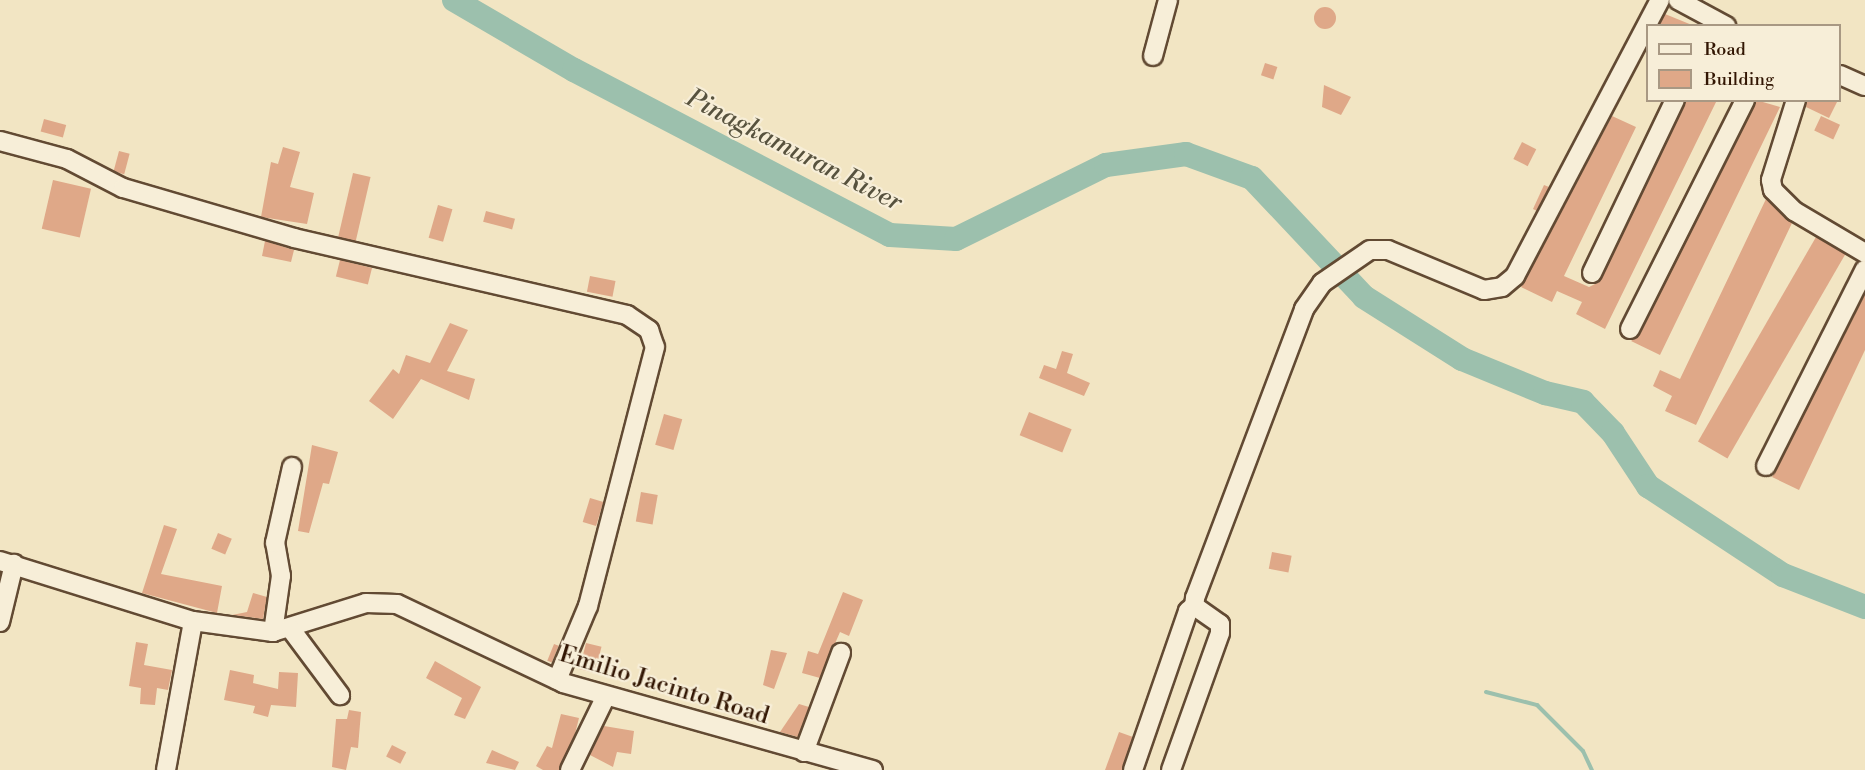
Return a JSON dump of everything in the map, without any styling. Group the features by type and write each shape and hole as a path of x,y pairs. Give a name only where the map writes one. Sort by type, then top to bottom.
{"street":[{"path":"1153,56 1168,0"},
{"path":"1647,24 1660,0"},
{"path":"1678,0 1716,24"},
{"path":"1133,770 1188,611 1194,606 1304,309 1322,283 1356,256 1388,250 1469,285 1502,287 1515,276 1646,27"},
{"path":"1841,76 1865,86"},
{"path":"1592,273 1674,102"},
{"path":"1630,329 1744,102"},
{"path":"1795,102 1771,180 1773,190 1794,211 1865,253"},
{"path":"0,141 67,159 123,188 294,238 546,293 627,315 649,330 655,347 588,606 557,680"},
{"path":"1766,466 1865,269"},
{"path":"292,467 275,543 281,576 281,630 340,695"},
{"path":"0,622 7,563"},
{"name":"Emilio Jacinto Road","path":"7,563 193,621 281,630 366,603 397,604 557,680 606,696 873,770"},
{"path":"1171,770 1220,633 1220,624 1194,606"},
{"path":"166,770 193,621"},
{"path":"804,752 841,653"},
{"path":"570,770 606,696"}],"building":[{"path":"1325,7 1333,10 1336,18 1333,26 1325,29 1317,26 1314,18 1317,10"},
{"path":"1665,14 1690,24 1660,24"},
{"path":"1265,63 1277,67 1273,79 1261,75"},
{"path":"1324,85 1351,97 1341,115 1322,107"},
{"path":"1685,102 1716,102 1605,329 1576,314 1582,302 1557,291 1552,302 1521,287 1612,116 1636,127 1564,276 1589,287 1599,282"},
{"path":"1755,102 1780,107 1660,355 1631,341 1640,334"},
{"path":"1807,102 1837,102 1829,118 1806,107"},
{"path":"1821,116 1840,125 1833,139 1814,131"},
{"path":"44,119 66,125 63,138 41,132"},
{"path":"1522,142 1536,149 1528,166 1513,159"},
{"path":"283,147 300,152 290,187 314,193 307,224 261,217 271,162 278,164"},
{"path":"119,151 130,154 124,174 114,171"},
{"path":"353,173 371,177 356,241 338,237"},
{"path":"53,180 91,189 80,237 42,229"},
{"path":"1544,185 1549,187 1537,211 1533,209"},
{"path":"1766,199 1792,223 1696,425 1665,411 1672,396 1653,386 1660,370 1680,379"},
{"path":"438,205 452,209 443,242 429,238"},
{"path":"486,211 515,219 512,229 483,222"},
{"path":"1816,237 1845,254 1727,458 1698,441"},
{"path":"265,241 294,250 291,262 262,256"},
{"path":"340,260 372,268 368,284 336,276"},
{"path":"590,276 616,281 612,297 587,292"},
{"path":"1865,294 1865,350 1799,490 1772,477"},
{"path":"450,323 468,330 447,371 475,379 469,400 421,379 393,419 369,401 393,369 399,374 406,355 430,363"},
{"path":"1062,351 1073,354 1067,373 1090,383 1084,396 1039,378 1044,365 1056,369"},
{"path":"1029,412 1072,429 1062,452 1020,435"},
{"path":"664,414 682,419 673,450 655,445"},
{"path":"312,445 338,452 329,484 323,483 309,533 298,531"},
{"path":"641,492 658,495 653,524 636,522"},
{"path":"590,498 603,502 596,526 583,522"},
{"path":"164,525 177,529 161,574 222,586 217,613 142,593"},
{"path":"218,533 232,539 225,555 211,549"},
{"path":"1272,552 1292,556 1288,573 1269,569"},
{"path":"843,592 863,600 849,636 840,632 820,678 802,673 808,651 818,654"},
{"path":"253,593 267,597 263,619 232,615 247,612"},
{"path":"136,642 148,644 144,665 172,670 168,690 157,688 155,705 140,704 141,688 129,686"},
{"path":"586,643 602,647 595,673 579,669"},
{"path":"554,644 559,646 552,663 547,661"},
{"path":"771,650 787,653 774,689 763,685"},
{"path":"435,661 481,687 465,719 454,715 462,698 426,678"},
{"path":"230,670 254,675 253,683 278,689 279,672 298,673 296,707 271,705 268,717 253,713 255,706 224,700"},
{"path":"799,704 809,707 798,737 780,732"},
{"path":"349,710 361,712 358,748 351,747 346,770 332,767 336,719 347,719"},
{"path":"561,714 579,718 575,734 559,770 543,770 536,766 547,746 552,748"},
{"path":"604,726 634,731 631,754 617,752 613,767 590,755"},
{"path":"1119,732 1133,737 1122,770 1105,770"},
{"path":"392,745 406,752 400,764 386,757"},
{"path":"492,750 519,762 515,770 486,763"}],"waterway":[{"name":"Pinagkamuran River","path":"454,0 574,70 890,235 956,239 1106,165 1186,154 1252,178 1364,297 1462,359 1545,393 1583,402 1613,433 1648,486 1783,575 1865,607"},
{"path":"1486,692 1537,705 1583,751 1592,770"}]}
